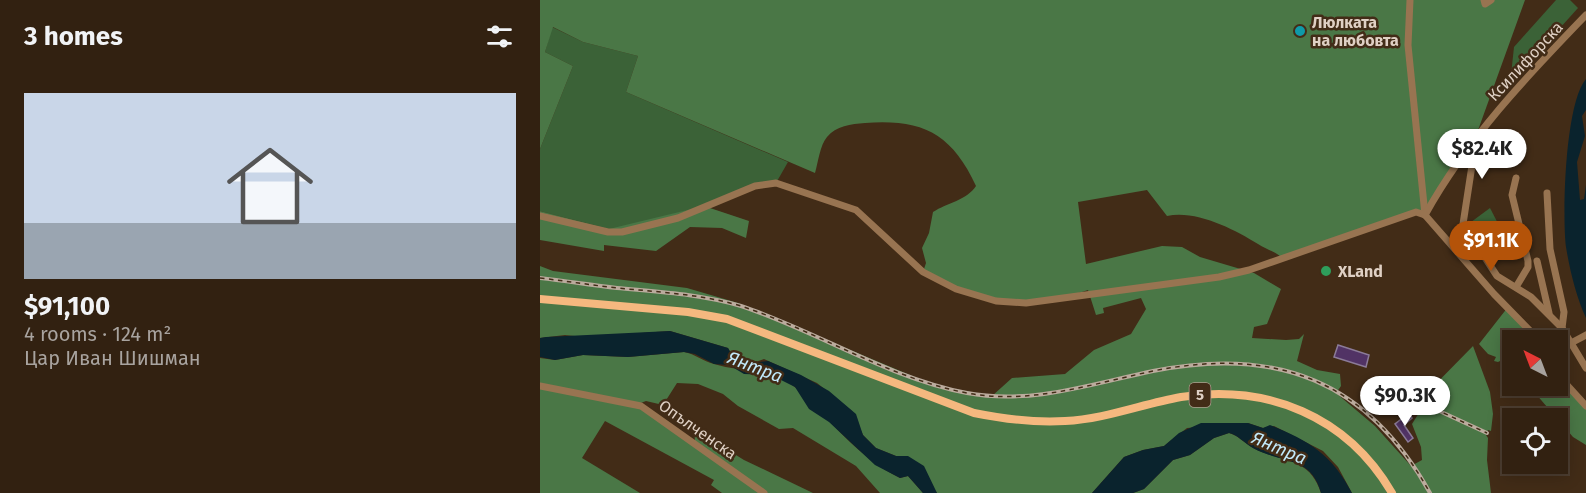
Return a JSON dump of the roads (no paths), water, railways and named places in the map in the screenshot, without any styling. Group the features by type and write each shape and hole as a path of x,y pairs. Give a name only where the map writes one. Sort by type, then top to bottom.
{"main road":[{"name":"5","path":"540,299 688,312 727,319 974,413 1003,419 1066,421 1112,415 1179,398 1211,393 1242,394 1272,399 1329,425 1350,441 1376,468 1392,493"}],"street":[{"path":"1410,0 1408,45 1425,215 1494,294 1531,330"},
{"path":"1484,0 1485,4 1491,0"},
{"name":"Ксилифорска","path":"1425,215 1446,178 1477,133 1586,15"},
{"path":"1477,133 1463,224 1497,276 1516,287 1549,313 1562,328 1586,368"},
{"path":"1516,178 1512,195 1528,267 1516,287"},
{"path":"540,216 608,232 622,232 678,218 755,186 776,183 856,210 923,272 939,282 974,296 1010,303 1219,277 1249,270 1407,212 1425,215"},
{"path":"1547,193 1551,249 1564,312 1562,328"},
{"path":"1537,261 1549,313"},
{"path":"1571,343 1583,337"},
{"name":"Опълченска","path":"540,386 641,406 764,493"},
{"path":"1568,386 1586,406"}],"water":[{"path":"1586,79 1586,110 1582,116 1585,136 1577,162 1580,200 1584,199 1586,185 1586,318 1569,265 1564,210 1569,134 1573,111"},
{"name":"Янтра","path":"670,331 728,348 732,355 741,360 753,363 768,361 801,375 829,391 856,414 863,435 876,448 896,456 908,456 924,466 937,493 923,493 908,476 900,478 875,465 829,422 809,409 795,387 771,375 744,374 729,365 714,364 695,354 684,352 628,357 583,355 555,360 540,357 540,338"},
{"name":"Янтра","path":"1201,423 1248,423 1263,428 1270,425 1297,437 1328,459 1352,493 1321,493 1310,472 1302,466 1264,453 1229,433 1214,438 1190,455 1173,460 1144,489 1133,493 1092,493 1124,457 1164,446 1179,433"}],"railway":[{"path":"540,278 679,294 726,302 769,316 909,377 967,393 991,396 1038,395 1198,364 1240,364 1279,369 1315,381 1348,399 1378,423 1405,455 1430,493"},
{"path":"1411,398 1487,433"}],"place":[{"name":"Люлката на любовта","path":"1300,31"},
{"name":"XLand","path":"1326,271"}]}
